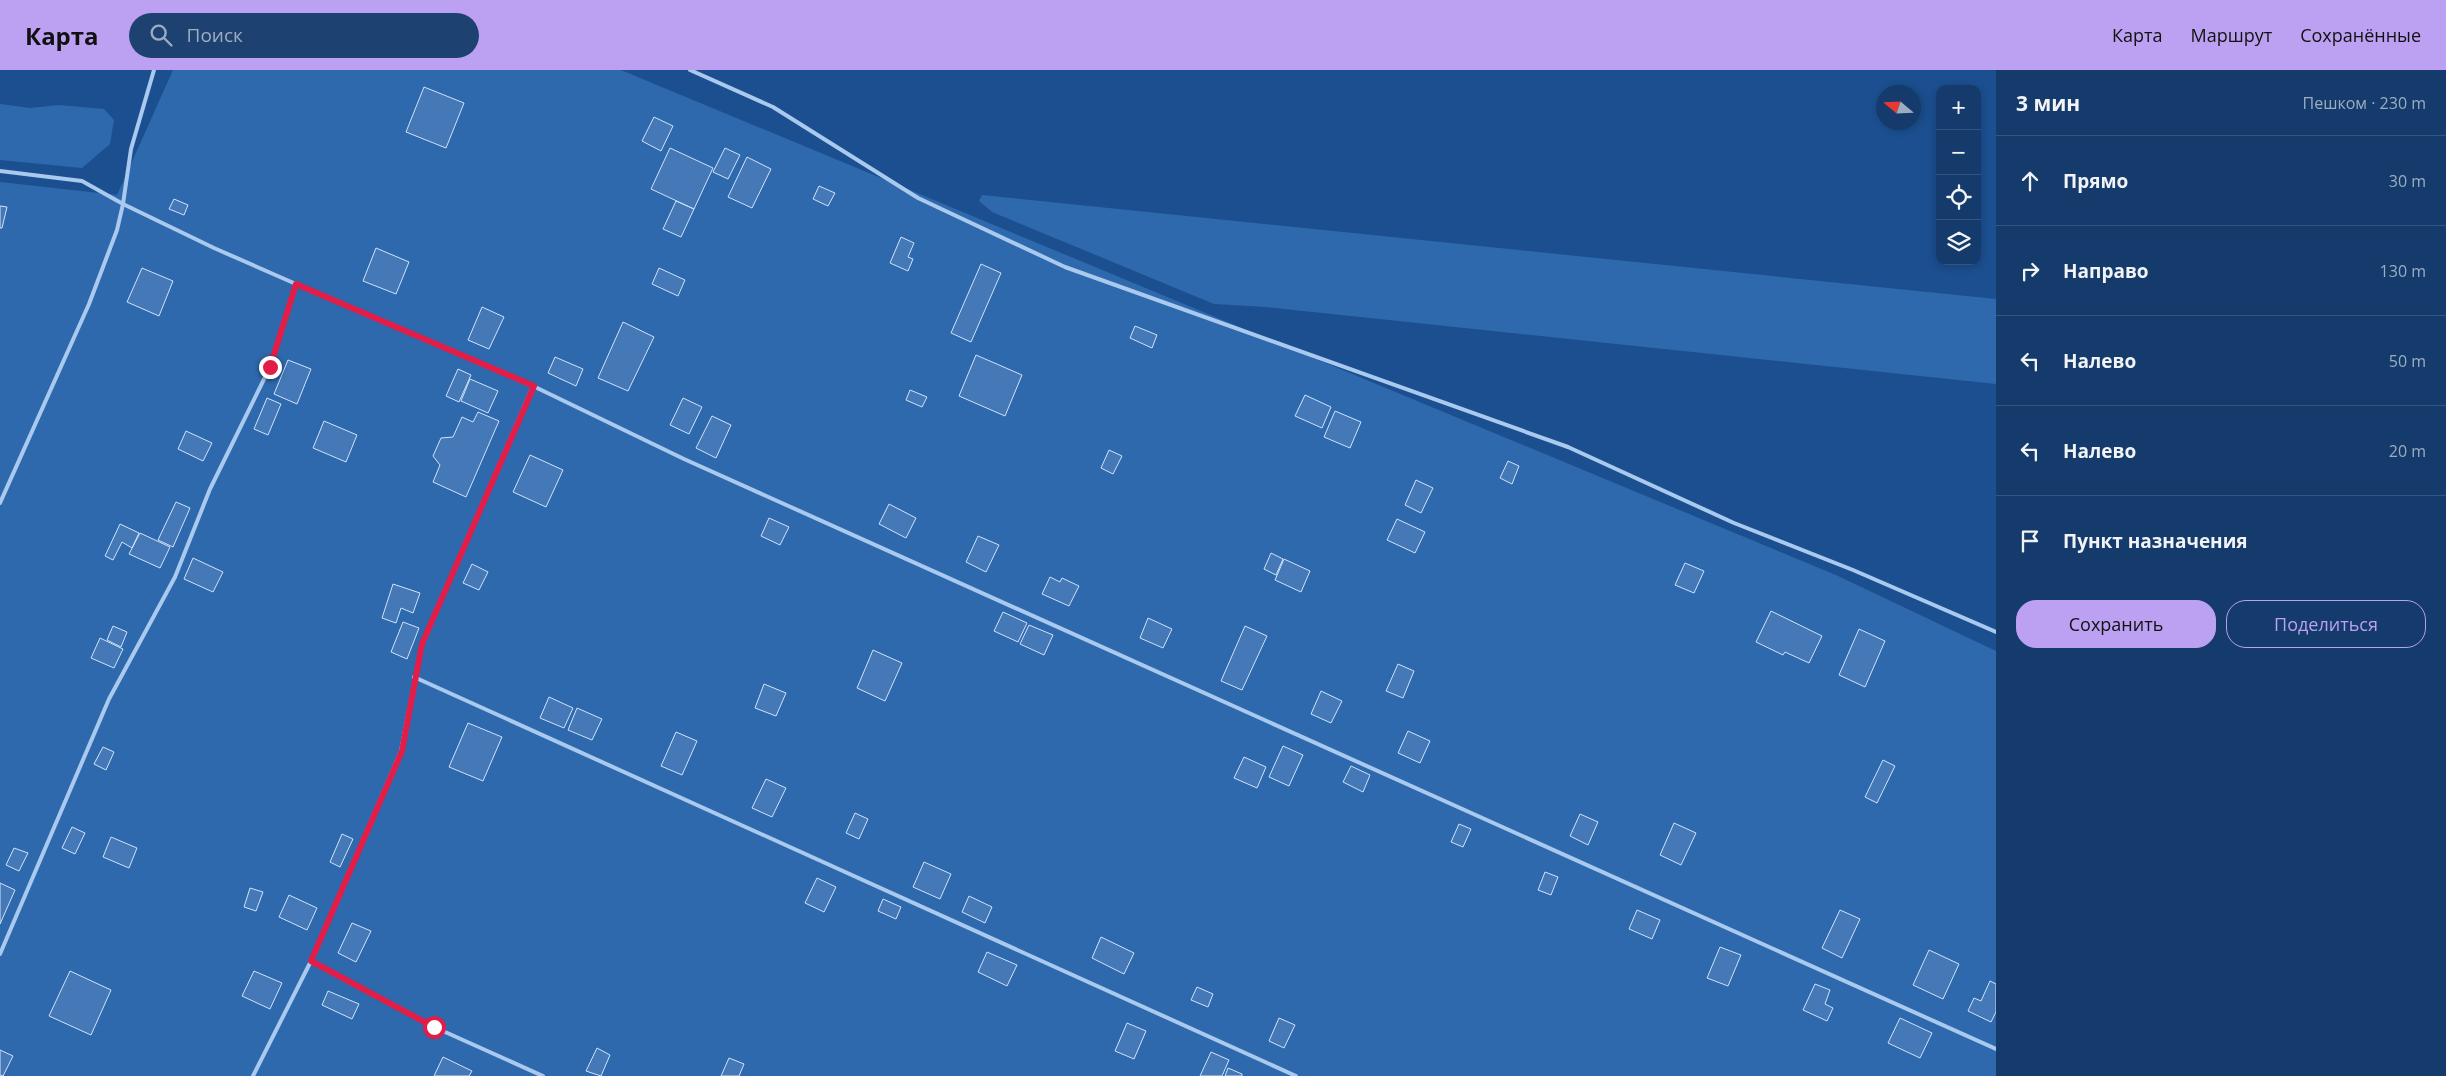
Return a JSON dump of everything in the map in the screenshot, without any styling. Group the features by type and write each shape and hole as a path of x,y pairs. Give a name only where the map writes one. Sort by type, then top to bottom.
{"lane":[{"path":"0,503 89,304 117,230 131,149 154,70"},
{"path":"690,70 773,107 918,198 1065,267 1568,447 1734,523 1852,570 1996,632"},
{"path":"0,171 82,181 123,204 214,248 534,386 684,460 1996,1049"},
{"path":"0,954 109,699 175,577 210,489 270,367 296,284"},
{"path":"253,1076 311,961 402,751 414,677 422,644 534,386"},
{"path":"414,677 1296,1076"},
{"path":"311,961 434,1027 543,1076"}],"shaded area":[{"path":"173,70 621,70 1836,575 1996,651 1996,1076 0,1076 0,182 117,195"},
{"path":"0,104 30,108 59,105 104,109 114,120 110,144 82,168 0,160"},
{"path":"982,195 1996,299 1996,384 1266,307 1214,304 992,212 979,201"}],"building":[{"path":"424,87 464,103 446,148 406,132"},
{"path":"654,117 673,126 661,151 642,141"},
{"path":"670,148 713,168 694,209 651,189"},
{"path":"725,148 740,155 728,179 713,172"},
{"path":"747,157 771,169 752,208 728,197"},
{"path":"819,186 835,193 828,206 813,199"},
{"path":"174,199 188,205 184,215 169,209"},
{"path":"676,201 694,209 681,237 663,229"},
{"path":"0,206 7,207 2,228 0,228"},
{"path":"901,237 914,243 908,257 913,259 908,271 890,263"},
{"path":"376,248 409,262 396,294 363,281"},
{"path":"981,264 1001,273 971,342 951,333"},
{"path":"142,268 173,281 159,316 127,302"},
{"path":"659,268 685,280 678,296 652,284"},
{"path":"482,307 504,317 489,349 468,340"},
{"path":"623,322 654,337 628,391 598,378"},
{"path":"1135,326 1157,335 1152,348 1130,338"},
{"path":"976,355 1022,375 1005,416 959,396"},
{"path":"555,357 583,369 576,386 548,373"},
{"path":"288,360 311,369 297,404 274,394"},
{"path":"458,369 471,375 459,402 446,396"},
{"path":"470,379 498,391 488,413 461,401"},
{"path":"910,390 927,397 922,407 906,400"},
{"path":"1305,395 1331,407 1322,428 1295,416"},
{"path":"267,398 281,404 268,435 254,429"},
{"path":"683,398 702,407 689,434 670,425"},
{"path":"1335,411 1361,422 1350,448 1324,437"},
{"path":"478,412 499,421 466,497 433,482 440,465 433,456 441,438 453,437 462,417 473,422"},
{"path":"712,416 731,425 716,458 696,448"},
{"path":"324,421 357,435 346,462 313,448"},
{"path":"186,431 212,443 203,461 178,449"},
{"path":"1109,450 1122,456 1113,474 1101,468"},
{"path":"530,455 563,470 546,507 513,492"},
{"path":"1508,461 1519,466 1512,484 1500,478"},
{"path":"1416,480 1433,488 1421,513 1405,505"},
{"path":"176,502 190,508 173,547 158,540"},
{"path":"889,504 916,518 906,538 879,524"},
{"path":"769,518 789,527 780,545 761,536"},
{"path":"1397,519 1425,532 1415,553 1387,540"},
{"path":"120,524 139,533 132,548 122,542 113,560 105,556"},
{"path":"140,533 170,547 160,568 129,554"},
{"path":"978,536 999,545 986,572 966,562"},
{"path":"1271,553 1283,559 1276,575 1264,569"},
{"path":"193,558 223,572 213,592 184,579"},
{"path":"1284,559 1310,571 1301,592 1275,580"},
{"path":"1685,563 1704,571 1694,593 1675,585"},
{"path":"472,564 488,572 479,590 463,583"},
{"path":"1050,577 1060,582 1062,578 1079,586 1069,606 1042,594"},
{"path":"393,584 420,593 413,613 401,608 396,623 382,618"},
{"path":"1771,611 1822,636 1809,663 1785,652 1783,655 1756,642"},
{"path":"1003,612 1027,623 1018,642 994,631"},
{"path":"1148,618 1172,629 1163,648 1140,638"},
{"path":"403,622 419,628 407,659 391,652"},
{"path":"1029,625 1053,635 1044,655 1020,644"},
{"path":"113,626 127,632 121,647 107,640"},
{"path":"1245,626 1267,636 1242,690 1221,681"},
{"path":"1859,629 1885,641 1865,687 1839,675"},
{"path":"100,638 123,649 114,668 91,658"},
{"path":"873,650 902,663 885,701 857,688"},
{"path":"1398,664 1414,671 1403,698 1386,691"},
{"path":"764,684 786,693 776,716 755,708"},
{"path":"1321,691 1342,701 1331,723 1311,714"},
{"path":"549,697 573,708 564,728 540,718"},
{"path":"577,708 602,719 592,740 568,730"},
{"path":"468,723 502,737 483,781 449,767"},
{"path":"1408,731 1430,741 1420,763 1398,753"},
{"path":"676,732 697,741 682,775 661,766"},
{"path":"1283,746 1303,755 1289,786 1269,777"},
{"path":"103,747 114,752 106,770 94,764"},
{"path":"1244,757 1266,767 1257,788 1234,778"},
{"path":"1883,760 1895,766 1877,803 1865,797"},
{"path":"1351,766 1370,775 1363,792 1343,782"},
{"path":"766,779 786,788 772,817 752,808"},
{"path":"855,813 868,819 859,839 846,833"},
{"path":"1580,814 1598,822 1588,845 1570,836"},
{"path":"1674,823 1696,833 1681,865 1660,855"},
{"path":"1459,824 1471,829 1463,847 1451,842"},
{"path":"72,827 85,833 75,854 62,848"},
{"path":"342,834 353,839 340,867 330,862"},
{"path":"111,837 137,848 129,868 103,857"},
{"path":"14,848 28,853 19,871 6,865"},
{"path":"924,862 951,874 940,899 913,887"},
{"path":"1545,872 1558,877 1551,895 1538,890"},
{"path":"817,878 836,887 824,912 805,903"},
{"path":"0,883 15,890 0,924"},
{"path":"250,888 263,892 256,911 244,907"},
{"path":"289,895 317,908 307,930 279,917"},
{"path":"969,896 992,907 985,923 962,912"},
{"path":"883,899 901,907 896,919 878,911"},
{"path":"1637,910 1660,920 1652,939 1629,929"},
{"path":"1840,910 1860,919 1842,958 1822,948"},
{"path":"352,923 371,931 356,962 338,953"},
{"path":"1101,937 1134,953 1124,974 1092,958"},
{"path":"1720,947 1741,955 1728,986 1707,978"},
{"path":"1929,950 1959,964 1943,999 1913,985"},
{"path":"987,952 1017,965 1007,986 978,972"},
{"path":"70,971 111,990 91,1035 49,1016"},
{"path":"254,971 282,983 270,1009 242,996"},
{"path":"1990,981 1996,984 1996,1012 1991,1022 1968,1011 1974,998 1981,1001"},
{"path":"1815,984 1830,990 1825,1004 1833,1008 1827,1021 1803,1010"},
{"path":"1197,987 1213,994 1208,1007 1191,1000"},
{"path":"328,991 359,1004 352,1019 322,1005"},
{"path":"1279,1018 1295,1025 1284,1048 1269,1041"},
{"path":"1900,1018 1932,1033 1920,1058 1888,1043"},
{"path":"1127,1023 1146,1031 1134,1059 1115,1051"},
{"path":"597,1048 610,1055 601,1076 586,1071"},
{"path":"0,1050 13,1056 3,1076 0,1075"},
{"path":"1211,1052 1229,1060 1222,1076 1200,1076"},
{"path":"443,1057 472,1071 469,1076 434,1076"},
{"path":"729,1058 744,1064 739,1076 721,1076"},
{"path":"1228,1068 1242,1074 1242,1076 1225,1076"}],"route":[{"path":"270,367 296,284 534,386 422,644 414,677 402,751 311,961 434,1027"}]}
